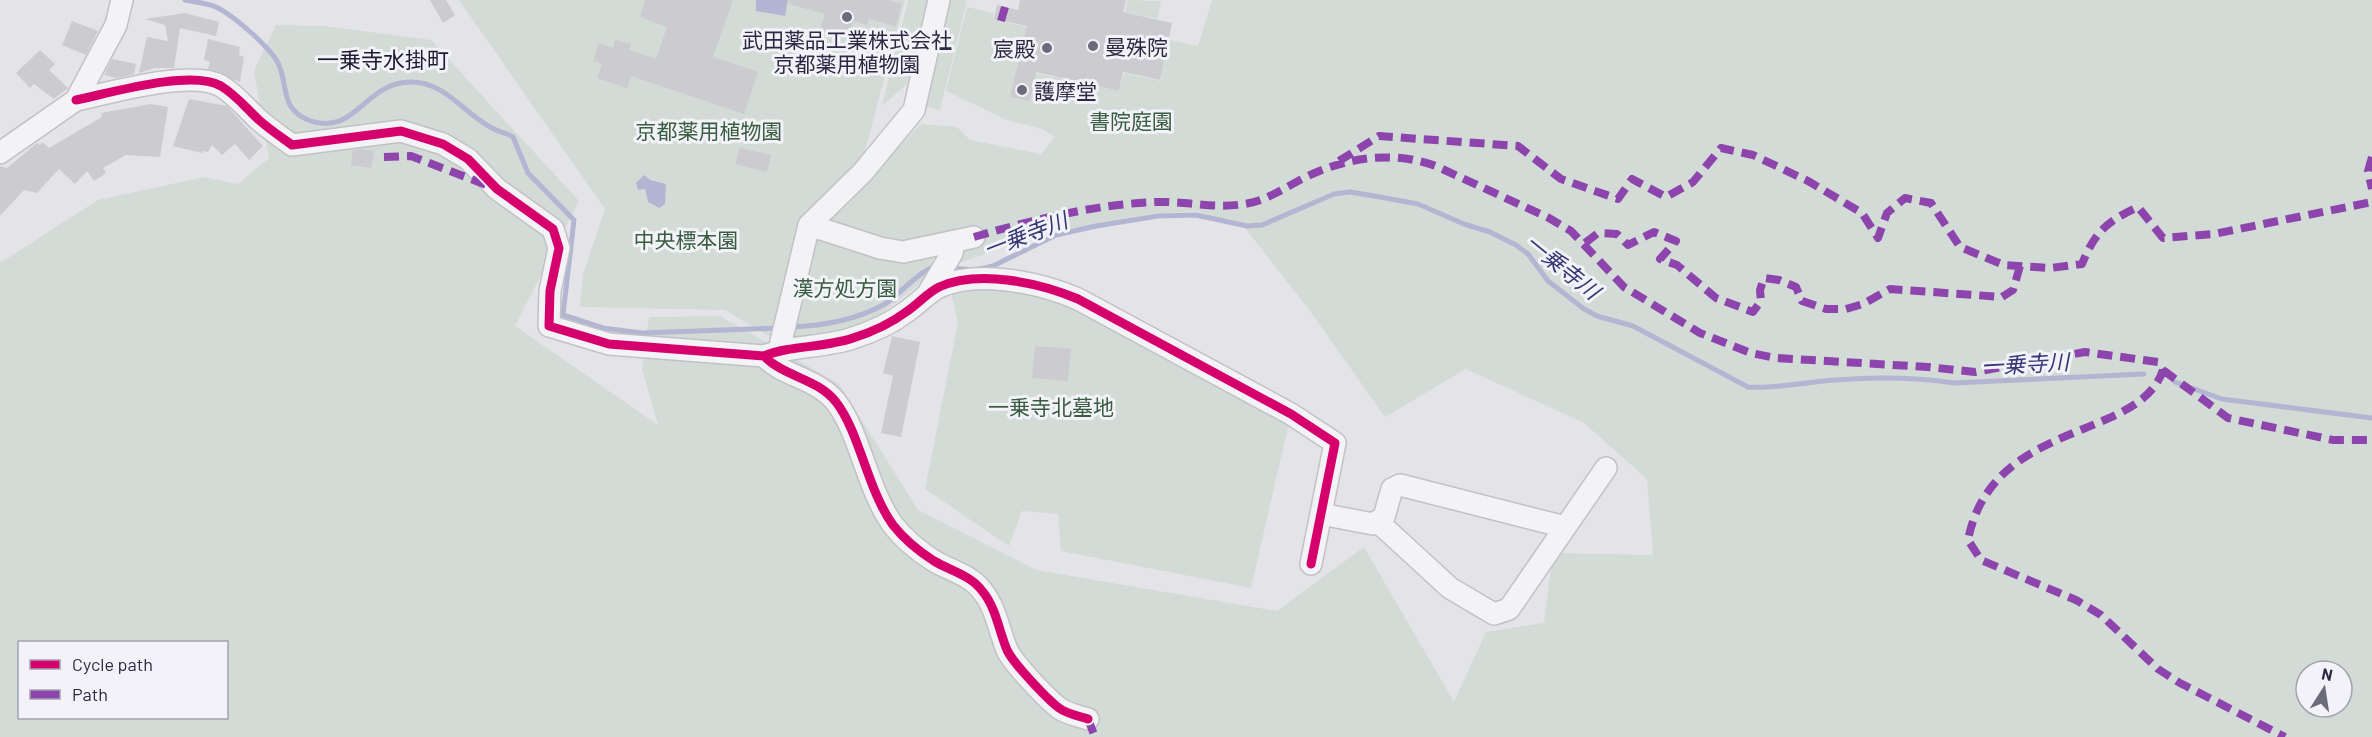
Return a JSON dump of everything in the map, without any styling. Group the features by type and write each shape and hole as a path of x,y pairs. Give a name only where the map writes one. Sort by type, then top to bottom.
{"street":[{"path":"76,100 116,25 122,0"},
{"path":"939,0 914,110 863,172 809,225 772,353 773,366 823,389 834,399 843,412 874,489 894,525 933,561 972,580 988,601 1008,652 1016,664 1059,708 1088,719"},
{"path":"0,153 76,100 184,79 219,85 238,98 258,119 292,145 401,131 443,144 468,159 497,189 553,228 559,248 550,291 549,326 609,344 772,353 811,348 852,339 883,326 941,286 973,281 1015,279 1049,286 1078,299 1290,414 1335,443 1311,564"},
{"path":"809,225 880,248 903,252 960,244 927,295"},
{"path":"1377,521 1450,588 1494,614 1509,609 1606,468"},
{"path":"1321,514 1373,524 1384,517 1392,489 1400,485 1565,527"}],"green space":[{"name":"京都薬用植物園","path":"459,0 905,0 860,170 803,220 772,338 725,310 580,307 583,274 605,209"},
{"path":"908,0 927,0 907,84 882,106"},
{"path":"947,0 967,0 940,110 921,106"},
{"path":"1127,0 1161,1 1158,19 1125,12"},
{"name":"書院庭園","path":"1212,0 2372,0 2372,737 0,737 0,263 98,200 204,177 238,184 269,158 254,71 276,25 323,26 431,40 579,201 515,326 658,425 642,369 649,317 720,316 839,384 918,510 1036,570 1277,611 1364,547 1454,702 1486,632 1544,623 1553,553 1653,555 1647,479 1584,423 1466,369 1385,417 1310,311 1245,228 1197,211 1151,214 1040,235 959,263 957,234 894,248 830,226 830,214 921,124 957,127 970,140 1041,154 1055,137 1042,129 1007,120 946,91 967,7 994,13 993,19 1027,27 1017,69 1119,91 1124,73 1160,81 1169,40 1198,46"},
{"name":"漢方処方園","path":"815,235 900,262 934,257 929,276 872,321 788,344"},
{"name":"一乗寺北墓地","path":"1015,279 1291,414 1251,588 1061,551 1058,514 1022,511 1009,546 925,489 958,322 949,285"}],"water":[{"path":"756,0 788,0 785,16 756,11"},
{"path":"644,175 650,180 666,184 665,204 659,208 648,202 645,189 638,190 636,183"}],"building":[{"path":"430,0 446,0 455,15 443,23"},
{"path":"645,0 733,0 713,57 758,72 744,114 631,76 627,88 597,78 602,64 593,61 599,43 613,48 615,40 631,44 629,50 656,59 667,27 640,17"},
{"name":"武田薬品工業株式会社 京都薬用植物園","path":"789,0 888,0 902,4 896,26 869,19 867,25 853,21 850,31 837,29 835,35 820,31 825,14 789,4"},
{"path":"1020,0 1126,0 1123,12 1172,23 1160,80 1123,72 1119,91 1036,72 1030,101 1010,97 1027,26 994,19 997,5 1018,10"},
{"path":"185,13 219,22 216,36 180,28 174,68 154,68 139,73 147,37 168,41 165,25 145,19"},
{"path":"72,21 98,31 86,55 62,45"},
{"path":"208,39 240,47 239,55 244,57 240,82 208,69 210,62 204,60"},
{"path":"40,50 55,64 49,70 68,88 54,99 34,84 30,88 16,73"},
{"path":"112,59 136,64 134,74 117,78 104,75"},
{"path":"189,99 227,106 263,146 249,160 235,144 222,155 212,145 208,152 203,151 202,153 173,146"},
{"path":"151,104 168,107 160,157 126,155 103,168 106,173 94,181 87,171 75,184 59,169 37,193 24,190 0,216 0,166 7,168 37,143 40,145 42,142 49,148 102,117 101,113"},
{"path":"740,148 771,155 767,172 735,164"},
{"path":"353,150 374,151 371,168 351,165"},
{"path":"892,336 920,342 901,437 881,433 893,376 883,373"},
{"path":"1035,346 1071,349 1068,381 1032,378"}],"waterway":[{"name":"一乗寺川","path":"185,0 216,7 240,23 258,39 272,54 281,69 288,101 292,108 306,119 323,123 336,122 348,117 381,91 395,84 423,83 445,93 482,122 513,137 528,173 574,220 563,315 603,328 642,333 781,328"},
{"name":"一乗寺川","path":"949,268 975,270 993,266 1056,235 1158,216 1196,215 1247,226 1262,225 1334,194 1350,192 1418,204 1464,224 1490,232 1528,254 1548,281 1584,309 1597,316 1633,326 1748,387 1865,378 1954,383 2144,374"},
{"name":"一乗寺川","path":"790,327 827,324 874,310 885,304 926,271 937,267"},
{"name":"一乗寺川","path":"2175,382 2222,399 2372,418"}],"marked path":[{"path":"1001,21 1005,7"},
{"path":"1339,161 1379,136 1518,146 1561,179 1618,199 1632,179 1666,197 1693,182 1721,148 1753,155 1808,181 1862,213 1878,238 1887,213 1905,198 1931,203 1960,247 2004,265 2050,268 2082,264 2103,229 2118,217 2138,207 2163,238 2214,234 2372,202"},
{"path":"384,157 411,156 489,186"},
{"path":"974,237 1088,209 1134,203 1222,206 1244,204 1268,197 1322,170 1354,161 1388,157 1438,167 1549,218 1571,231 1624,287 1700,333 1751,353 1776,358 1975,372 2085,352 2158,362 2163,370 2149,393 2126,410 2034,452 2005,472 1982,501 1968,540 1981,560 2076,600 2101,615 2158,669 2180,683 2285,737"},
{"path":"2372,157 2368,171 2372,189"},
{"path":"1585,243 1598,233 1617,234 1628,245 1654,232 1676,241 1660,259 1677,265 1716,298 1753,312 1761,301 1760,290 1764,278 1779,280 1796,287 1802,301 1826,309 1846,309 1863,304 1890,289 2002,297 2013,290 2020,266"},
{"path":"2163,370 2228,418 2333,440 2372,440"},
{"path":"1088,719 1095,737"}],"cycle path":[{"path":"76,100 150,84 190,80 208,81 221,86 292,145 401,131 443,144 468,159 497,189 553,229 559,248 550,291 549,326 609,344 764,356 774,352 842,341 867,333 900,316 935,289 955,282 972,279 1009,280 1063,293 1291,414 1335,443 1311,564"},
{"path":"764,356 781,369 820,388 836,402 851,429 876,495 893,525 907,540 940,565 973,581 991,605 1007,650 1016,663 1059,708 1088,719"}],"place":[{"name":"武田薬品工業株式会社 京都薬用植物園","path":"847,17"},
{"name":"曼殊院","path":"1093,46"},
{"name":"宸殿","path":"1047,48"},
{"name":"護摩堂","path":"1022,90"}],"district":[{"name":"一乗寺水掛町","path":"383,59"}],"park label":[{"name":"中央標本園","path":"686,239"}]}
